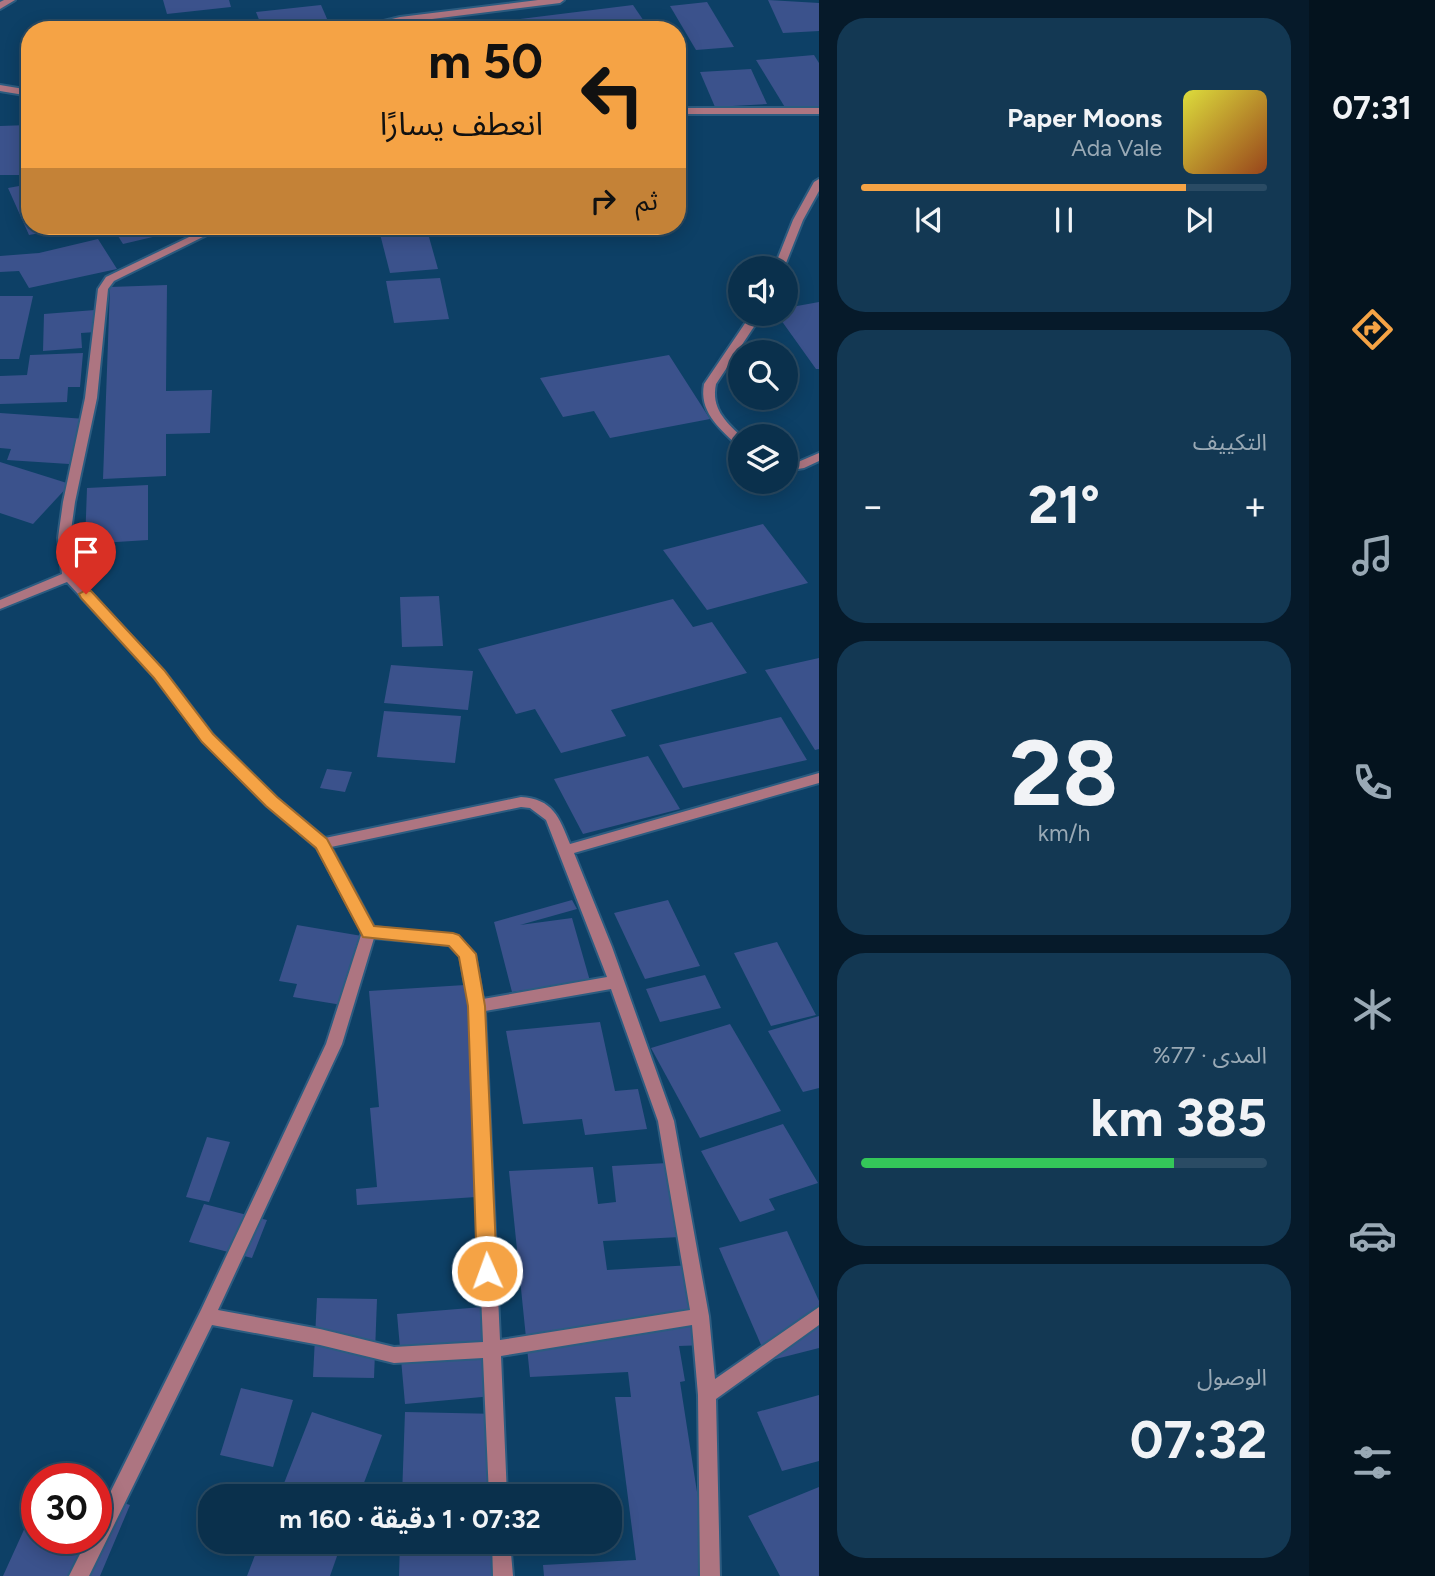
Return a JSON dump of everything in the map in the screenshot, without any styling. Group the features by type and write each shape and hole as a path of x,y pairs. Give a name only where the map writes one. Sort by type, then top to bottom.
{"street":[{"path":"0,6 11,0"},
{"path":"395,21 560,0"},
{"path":"0,88 21,92"},
{"path":"686,110 819,111"},
{"path":"784,256 798,220 819,182"},
{"path":"79,1576 207,1316 334,1044 369,932 322,844 272,802 208,738 159,674 69,576 64,538 91,398 103,289 110,279 201,235"},
{"path":"728,430 709,405 707,394 710,384 749,326"},
{"path":"798,465 819,457"},
{"path":"0,605 69,576"},
{"path":"566,850 819,778"},
{"path":"322,844 522,802 533,803 552,817 666,1121 700,1316 707,1395 710,1576"},
{"path":"369,932 453,940 467,954 477,1006 497,1484"},
{"path":"477,1006 616,982"},
{"path":"707,1395 819,1315"},
{"path":"207,1316 320,1337 394,1355 490,1350 700,1316"},
{"path":"502,1554 503,1576"}],"building":[{"path":"163,0 229,0 231,7 167,14"},
{"path":"768,0 819,3 819,31 783,33"},
{"path":"707,2 734,47 696,50 686,33 686,21 679,21 670,6"},
{"path":"321,5 328,21 260,21 256,12"},
{"path":"633,5 644,21 503,21"},
{"path":"814,55 819,63 819,106 786,109 756,60"},
{"path":"751,69 767,104 715,107 700,72"},
{"path":"21,125 21,175 0,175 0,126"},
{"path":"21,186 21,217 8,188"},
{"path":"117,235 161,235 123,244"},
{"path":"380,235 428,235 438,269 390,273"},
{"path":"98,239 117,269 29,288 19,271 0,272 0,256 39,253"},
{"path":"440,278 449,319 394,323 386,281"},
{"path":"167,285 166,391 212,390 210,433 166,434 166,476 103,479 110,287"},
{"path":"0,296 33,296 19,359 0,359"},
{"path":"819,302 819,369 816,369 798,340 785,326 798,326 798,306"},
{"path":"95,310 96,332 81,333 82,348 43,351 44,314"},
{"path":"83,353 80,387 68,387 67,402 0,404 0,376 27,375 30,355"},
{"path":"669,355 710,419 610,438 594,411 563,417 540,378"},
{"path":"0,413 86,419 69,464 7,460 11,449 0,448"},
{"path":"0,462 70,484 33,524 0,513"},
{"path":"148,485 148,540 85,544 87,488"},
{"path":"763,524 808,583 707,610 663,550"},
{"path":"439,596 443,646 402,647 400,597"},
{"path":"673,599 693,627 712,622 747,673 611,710 626,736 561,753 535,709 516,714 478,649"},
{"path":"819,658 819,749 815,750 765,670"},
{"path":"391,665 473,671 468,710 384,703"},
{"path":"384,711 461,716 455,763 377,757"},
{"path":"781,717 807,760 683,788 659,745"},
{"path":"648,756 680,809 583,834 554,779"},
{"path":"327,769 352,772 345,792 320,788"},
{"path":"572,900 577,909 520,925 572,918 590,981 512,992 494,922"},
{"path":"668,900 700,966 645,979 614,913"},
{"path":"297,925 362,936 342,1005 293,997 297,984 279,981"},
{"path":"777,942 816,1015 771,1026 734,953"},
{"path":"705,975 721,1008 660,1022 646,989"},
{"path":"465,985 491,1196 357,1205 356,1189 377,1187 370,1108 379,1107 369,991"},
{"path":"819,1016 819,1088 803,1092 768,1031"},
{"path":"600,1022 615,1091 638,1089 647,1129 585,1135 582,1119 523,1124 506,1031"},
{"path":"730,1024 781,1111 700,1138 651,1048"},
{"path":"783,1124 818,1183 769,1199 775,1210 740,1222 701,1151"},
{"path":"207,1137 230,1142 209,1202 186,1197"},
{"path":"668,1163 680,1237 603,1241 607,1270 692,1265 705,1345 679,1346 685,1381 680,1382 710,1576 544,1576 543,1565 636,1560 615,1397 631,1397 628,1372 530,1377 509,1171 593,1167 598,1204 616,1202 612,1166"},
{"path":"204,1204 267,1220 252,1258 189,1242"},
{"path":"787,1231 819,1301 819,1348 768,1361 719,1248"},
{"path":"317,1298 377,1299 374,1378 313,1377"},
{"path":"482,1307 493,1396 405,1404 397,1314"},
{"path":"241,1388 293,1400 273,1467 220,1455"},
{"path":"819,1395 819,1461 782,1471 757,1412"},
{"path":"312,1412 382,1435 364,1484 284,1484"},
{"path":"405,1412 500,1414 500,1484 402,1484"},
{"path":"819,1487 819,1576 780,1576 748,1516"},
{"path":"112,1499 130,1505 112,1548"},
{"path":"21,1536 21,1554 109,1554 100,1576 3,1576"},
{"path":"255,1554 338,1554 330,1576 247,1576"},
{"path":"400,1554 499,1554 499,1576 399,1576"}],"route":[{"path":"86,594 159,674 208,738 272,802 322,844 369,932 453,940 467,954 477,1006 487,1271"}]}
